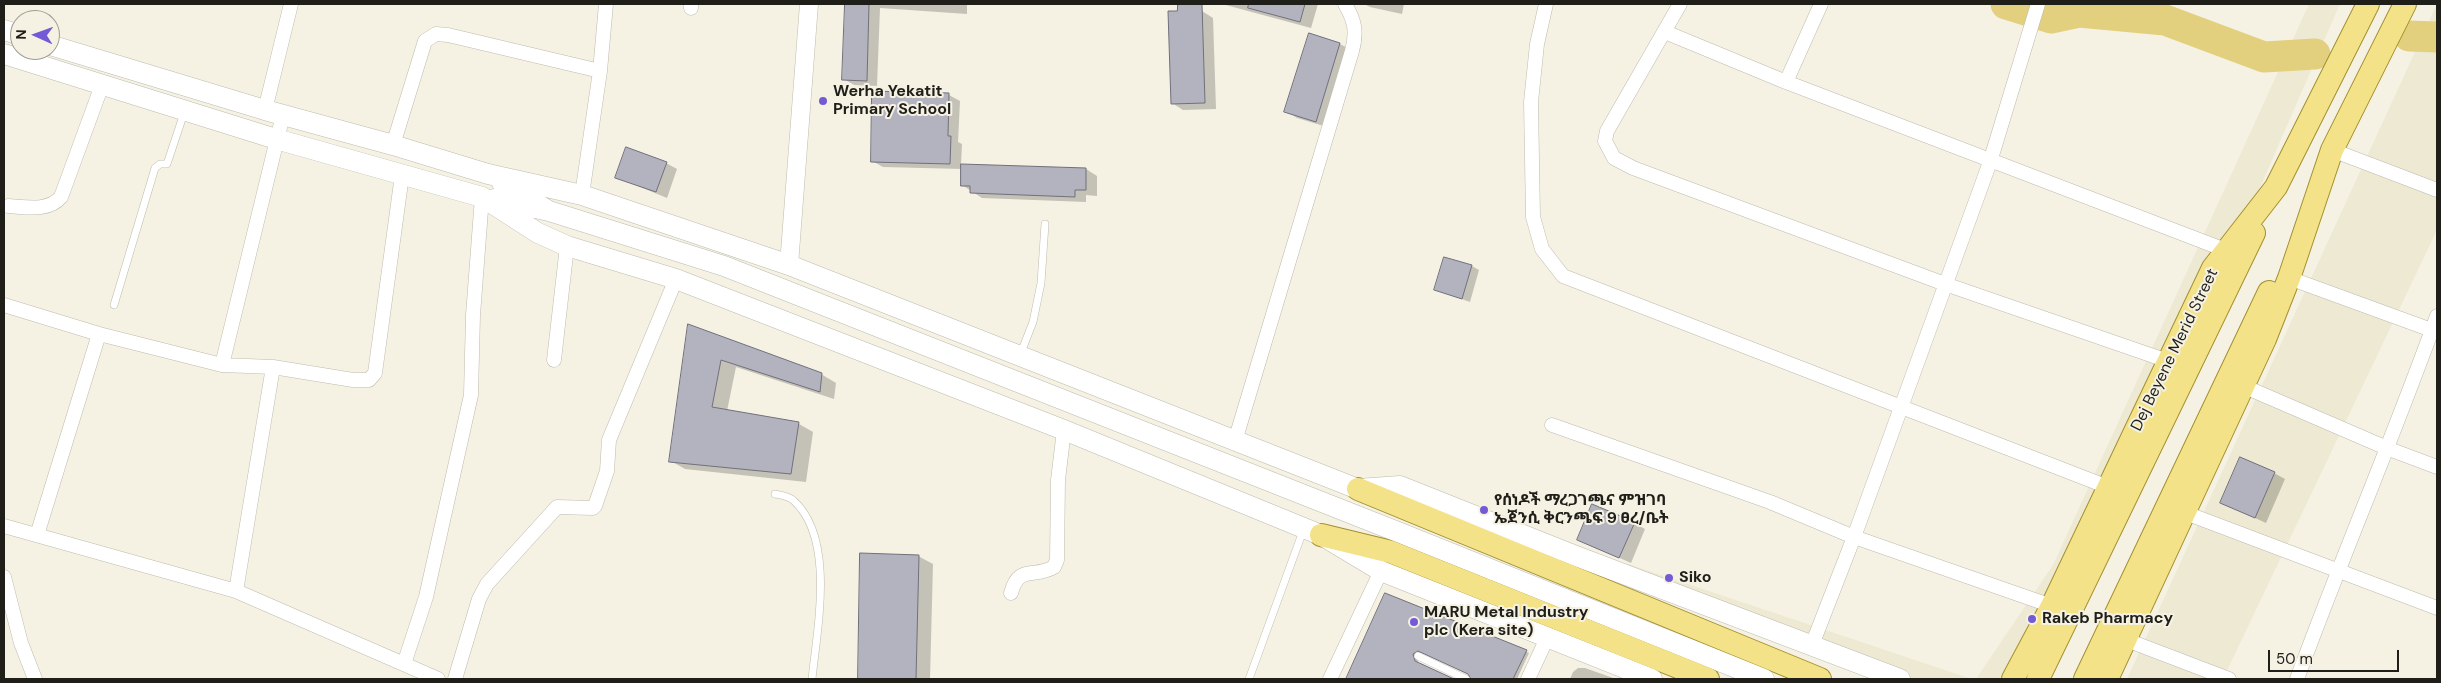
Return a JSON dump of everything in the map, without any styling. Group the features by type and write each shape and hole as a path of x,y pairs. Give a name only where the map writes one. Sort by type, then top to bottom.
{"main road":[{"name":"Dej Beyene Merid Street","path":"2012,676 2052,606 2213,268 2276,187 2368,4"},
{"path":"2085,679 2251,331 2332,150 2405,4"},
{"path":"60,48 274,113 393,145 488,174 582,195 789,265 1358,489 1820,679"},
{"path":"4,54 276,138 482,197 549,211 724,266 1398,532 1764,679"},
{"path":"2106,679 2265,339 2289,278 2332,150"},
{"path":"488,174 549,211"},
{"path":"2038,679 2276,187"},
{"path":"482,197 538,233 567,246 676,279 1064,430 1312,531 1391,552 1708,679"},
{"path":"1358,489 1400,486 1576,556 1900,679"},
{"path":"1312,531 1381,571 1652,679"}],"street":[{"path":"222,364 276,138 274,113 291,4"},
{"path":"582,195 600,71 606,4"},
{"path":"789,265 809,4"},
{"path":"1235,440 1352,51 1356,35 1354,20 1345,4"},
{"path":"1546,4 1537,44 1532,102 1533,218 1542,249 1563,276 2108,487"},
{"path":"1680,4 1607,131 1605,141 1614,158 1633,168 1945,284 2168,362"},
{"path":"1786,82 1822,4"},
{"path":"1812,645 1854,537 1990,162 2037,5"},
{"path":"1665,32 1990,162 2228,251"},
{"path":"393,145 425,41 436,34 448,35 600,71"},
{"path":"8,206 45,207 55,204 62,197 102,85"},
{"path":"2332,150 2437,190"},
{"path":"4,305 99,334 222,364 273,367 354,380 369,380 375,373 402,175"},
{"path":"404,664 426,597 471,395 473,315 482,197"},
{"path":"554,360 567,246"},
{"path":"2289,278 2435,331"},
{"path":"455,679 479,600 487,584 557,507 593,508 595,506 607,470 609,440 676,279"},
{"path":"2297,679 2337,570 2389,449 2435,331 2437,316"},
{"path":"37,535 99,334"},
{"path":"236,591 273,367"},
{"path":"2243,386 2389,449 2437,467"},
{"path":"1552,425 1770,502 1854,537 2052,606"},
{"path":"1012,593 1015,580 1019,576 1047,571 1054,567 1057,560 1058,480 1064,430"},
{"path":"2183,512 2437,608"},
{"path":"4,526 236,591 432,678"},
{"path":"1330,679 1381,571"},
{"path":"4,577 21,643 35,679"},
{"path":"1528,679 1548,636"},
{"path":"2124,639 2229,679"}],"lane":[{"path":"114,305 155,168 160,164 167,164 184,110"},
{"path":"1020,356 1033,322 1041,283 1045,224"},
{"path":"774,494 791,498 805,514 819,554 821,576 812,679"},
{"path":"1249,679 1312,531"},
{"path":"1418,656 1466,679"}],"shaded area":[{"path":"2309,4 2340,4 2221,277 2022,679 1976,679 2053,565"},
{"path":"2437,4 2437,230 2223,679 2127,679"},
{"path":"1622,562 1972,679 1881,679"}],"building":[{"path":"845,4 869,4 867,81 842,80"},
{"path":"1178,4 1202,4 1205,103 1171,104 1168,11 1177,11"},
{"path":"1249,4 1305,4 1300,22 1248,8"},
{"path":"1309,33 1340,43 1316,122 1284,112"},
{"path":"872,91 949,93 948,136 951,136 950,164 871,162"},
{"path":"626,147 667,162 656,192 615,178"},
{"path":"961,164 1086,168 1086,190 1075,190 1075,197 970,193 970,186 961,186"},
{"path":"1444,257 1472,265 1462,299 1434,290"},
{"path":"688,324 822,373 820,392 721,360 712,407 799,422 791,474 669,462"},
{"path":"2240,457 2275,472 2255,518 2220,503"},
{"path":"1592,504 1635,522 1619,558 1577,540"},
{"path":"860,553 919,555 916,679 858,679"},
{"name":"MARU Metal Industry plc (Kera site)","path":"1385,593 1527,650 1513,679 1471,679 1468,674 1418,651 1413,654 1415,661 1454,679 1346,679"}],"waterway":[{"path":"2006,4 2051,18 2079,12 2165,20 2264,57 2315,54"},
{"path":"2409,36 2437,37"}],"place":[{"name":"Werha Yekatit Primary School","path":"823,101"},
{"name":"የሰነዶች ማረጋገጫና ምዝገባ ኤጀንሲ ቅርንጫፍ 9 ፀረ/ቤት","path":"1484,510"},
{"name":"Siko","path":"1669,578"},
{"name":"Rakeb Pharmacy","path":"2032,619"},
{"name":"MARU Metal Industry plc (Kera site)","path":"1414,622"}]}
